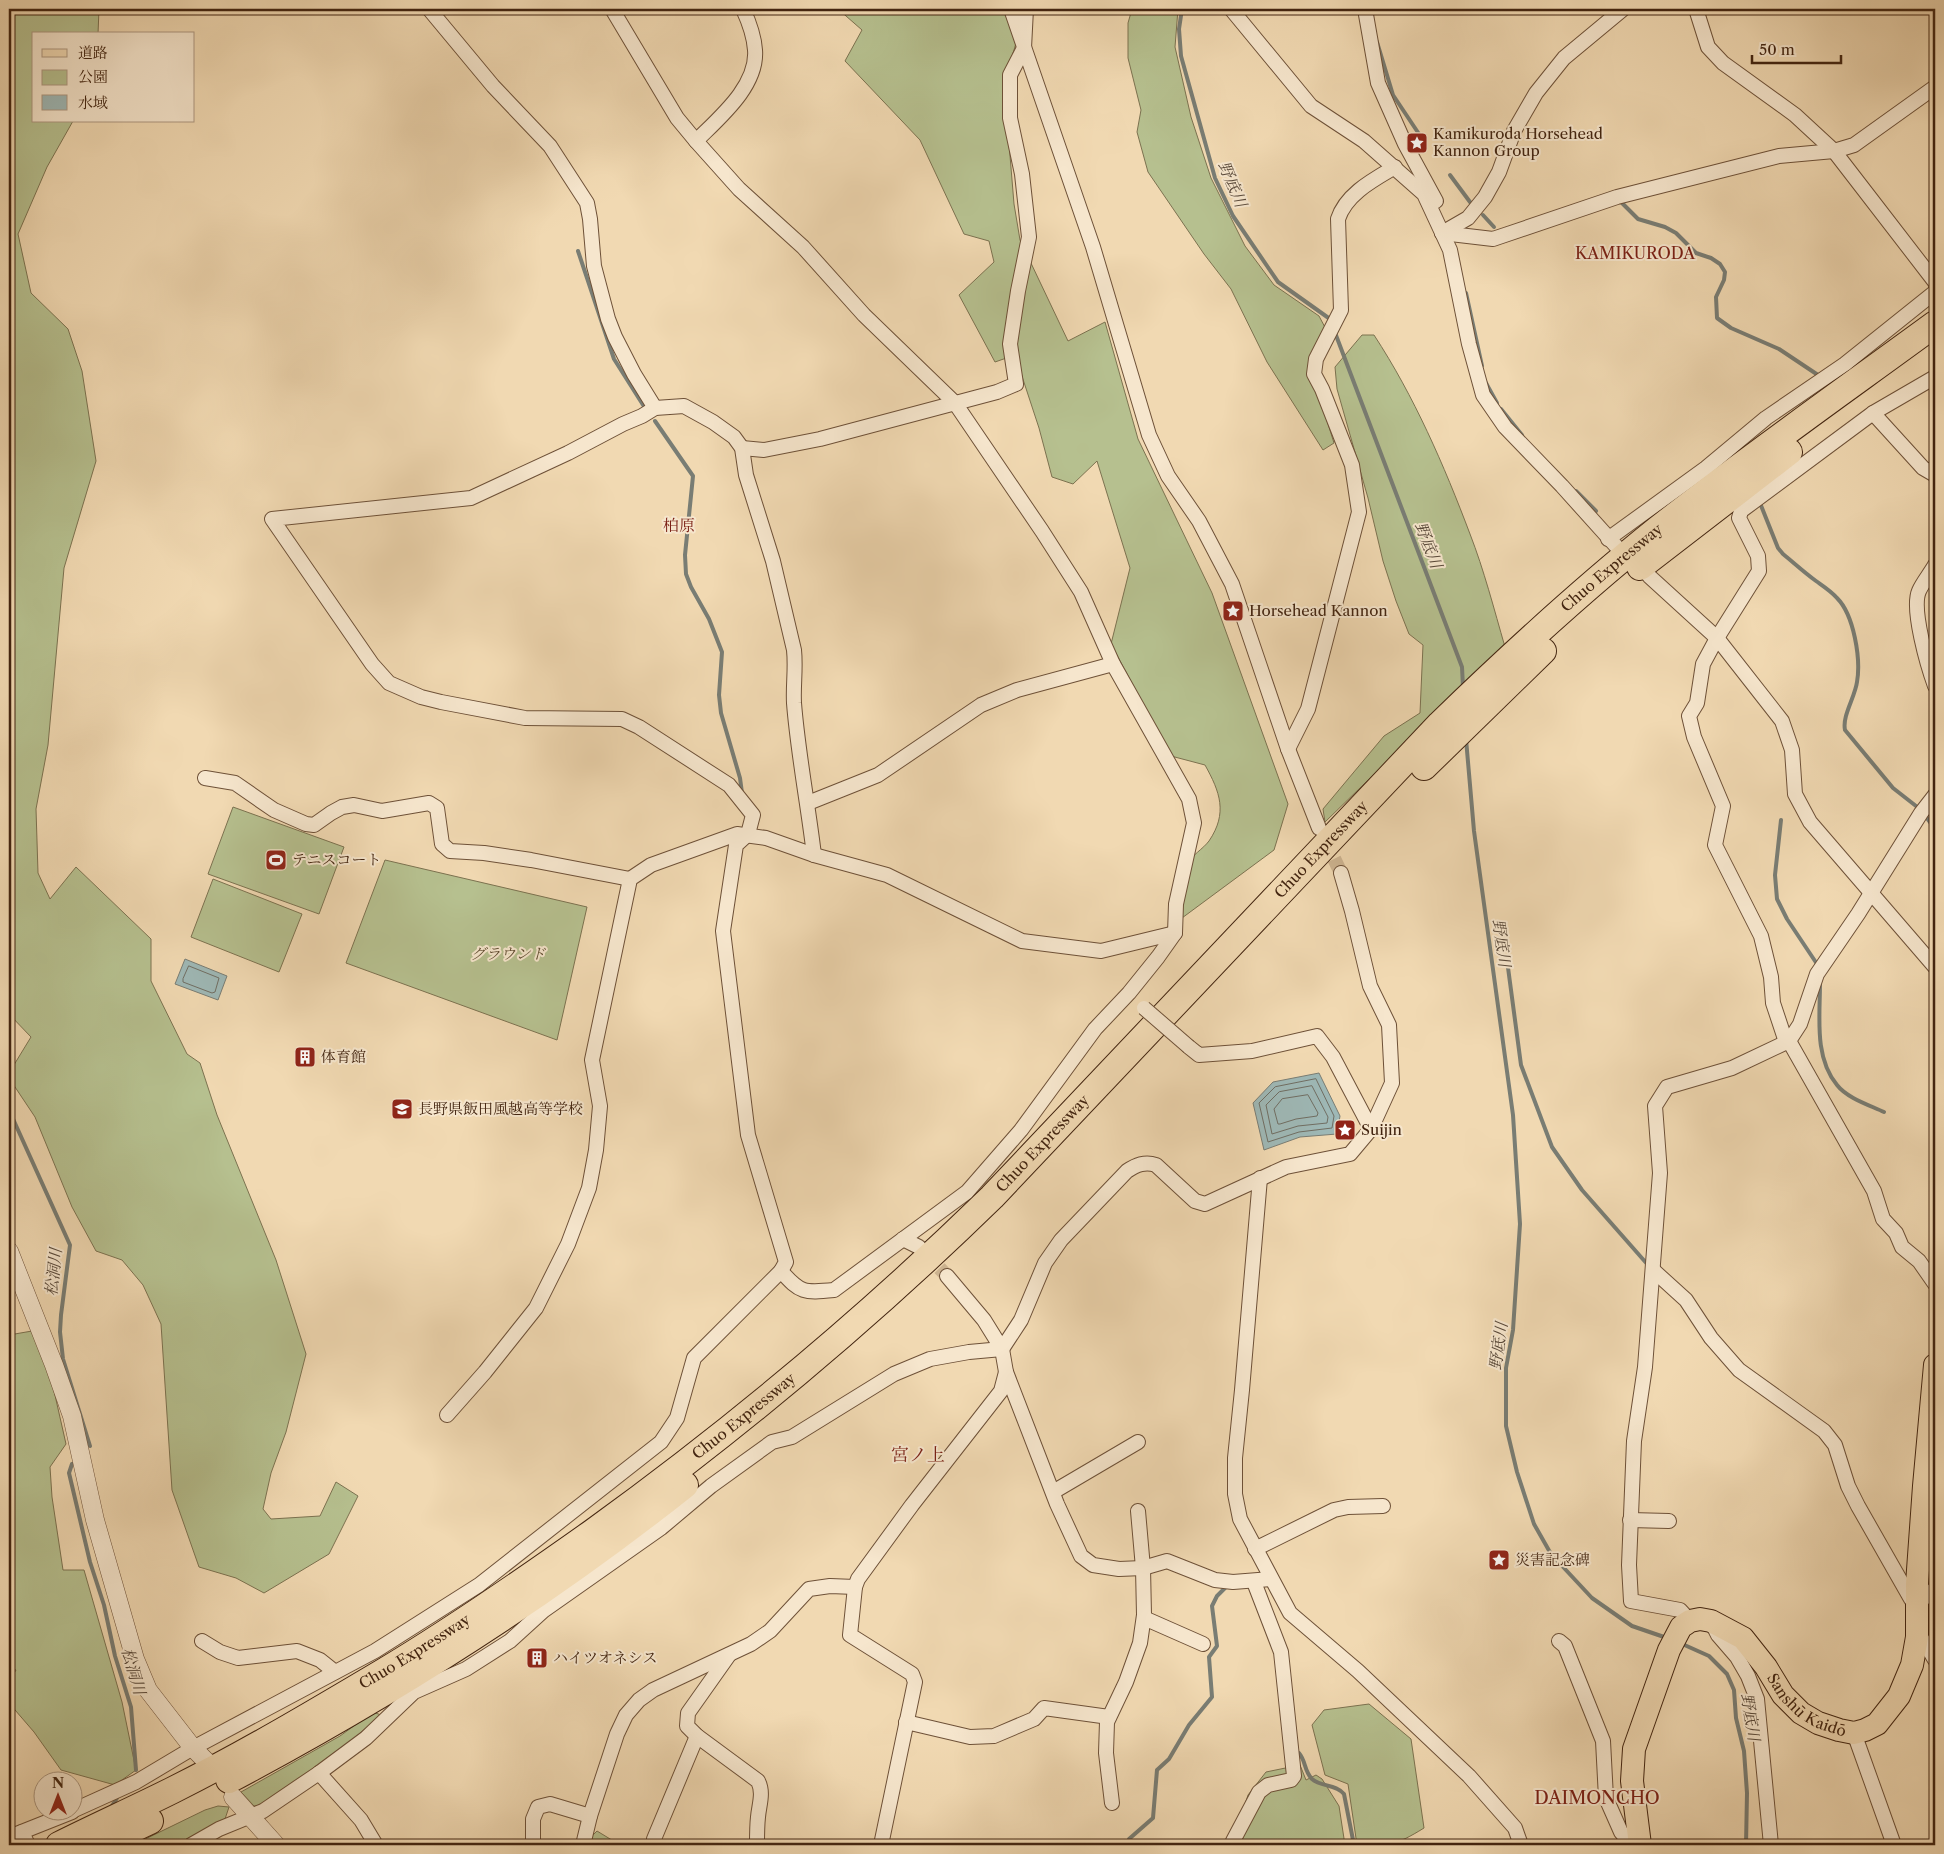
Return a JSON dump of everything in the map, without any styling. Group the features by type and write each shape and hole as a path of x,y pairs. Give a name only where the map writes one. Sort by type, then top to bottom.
{"highway":[{"name":"Chuo Expressway","path":"59,1845 102,1837 182,1805 301,1742 396,1687 579,1566 750,1433 873,1331 948,1262 1099,1109 1443,734 1489,690 1570,602 1657,530 1744,463 1935,324"},
{"name":"Chuo Expressway","path":"1489,690 1560,634 1645,562 1754,478 1935,345"}],"main road":[{"name":"Sanshū Kaidō","path":"1694,1623 1743,1638 1766,1667 1783,1695 1801,1713 1818,1723 1839,1730 1854,1732 1877,1724 1899,1696 1912,1665 1917,1637 1923,1596 1924,1486 1935,1365"},
{"path":"1640,1845 1632,1781 1634,1748 1669,1650 1694,1623"}],"street":[{"path":"429,9 493,86 550,146 587,203 594,266 608,319 634,374 655,408"},
{"path":"612,9 677,118 696,142 739,189 802,247 864,315 955,403 1042,531 1080,592 1113,664 1190,799 1194,823 1176,904 1175,932 1129,992 1095,1029 1021,1130 966,1192 834,1290 812,1292 796,1288 781,1271"},
{"path":"696,142 735,102 752,72 755,51 750,26 743,9"},
{"path":"1011,9 1093,247 1148,435 1168,476 1199,520 1232,584 1288,749 1319,828"},
{"path":"742,448 764,450 820,439 997,392 1016,384 1010,344 1029,236 1022,174 1010,118 1010,74 1024,48 1026,9"},
{"path":"1231,9 1311,106 1364,141 1424,194 1450,250 1469,344 1483,395 1505,427 1562,486 1612,542 1766,418 1845,364 1935,292"},
{"path":"1365,9 1378,83 1406,144 1445,218 1442,233"},
{"path":"1442,233 1468,218 1485,196 1499,172 1514,131 1536,93 1564,58 1623,9"},
{"path":"1696,9 1708,47 1723,63 1794,115 1834,151 1935,282"},
{"path":"1442,233 1493,238 1617,197 1779,156 1834,151 1854,145 1935,88"},
{"path":"1288,749 1308,709 1359,512 1352,466 1314,374 1316,359 1341,310 1337,228 1342,208 1348,199 1395,167"},
{"path":"1935,377 1873,413 1741,511 1739,518 1758,556 1759,571 1703,664 1697,703 1690,716 1694,737 1723,806 1715,845 1760,936 1771,977 1773,1004 1787,1042 1874,1191 1883,1218 1896,1233 1902,1247 1919,1261 1935,1284"},
{"path":"82,1806 136,1782 193,1748 375,1651 479,1585 660,1442 677,1418 694,1358 781,1271 786,1262 748,1134 723,931 736,845 748,834 753,815 729,785 639,727 622,719 525,718 428,699 389,683 372,664 272,519 471,498 568,453 655,408 684,406 713,422 734,437 742,448 746,475 773,561 794,650 794,701 814,855"},
{"path":"1873,413 1923,468 1935,475"},
{"path":"1935,565 1918,593 1917,609 1924,648 1935,686"},
{"path":"1649,576 1717,638 1782,721 1792,750 1795,794 1810,822 1935,966"},
{"path":"808,803 878,776 982,705 1017,690 1113,664"},
{"path":"205,778 235,783 274,810 306,824 314,825 331,812 354,805 382,811 430,803 437,808 442,844 450,850 531,860 630,879"},
{"path":"1771,1845 1758,1699 1748,1676 1737,1658 1718,1636 1694,1623 1680,1610 1631,1601 1629,1565 1634,1441 1645,1367 1660,1173 1655,1106 1667,1087 1732,1068 1787,1042 1800,1024 1817,974 1921,813 1935,795"},
{"path":"448,1415 536,1308 568,1244 589,1188 596,1150 600,1106 592,1060 630,879 651,865 737,834 748,834 887,875 1022,942 1101,951 1175,932"},
{"path":"1002,1349 1021,1320 1045,1264 1061,1240 1127,1171 1141,1164 1156,1166 1195,1200 1205,1204 1286,1167 1350,1154 1370,1129 1392,1084 1389,1025 1370,986 1341,873"},
{"path":"1129,992 1144,1008 1199,1055 1252,1051 1317,1036 1333,1057 1370,1129"},
{"path":"1260,1178 1234,1479 1240,1519 1290,1613 1358,1671 1469,1776 1515,1828 1521,1845"},
{"path":"903,1239 919,1247"},
{"path":"9,1251 54,1364 72,1416 96,1520 136,1659 148,1690 193,1748 207,1762"},
{"path":"1653,1270 1686,1300 1711,1338 1739,1370 1824,1432 1835,1445 1848,1486 1911,1599 1923,1596"},
{"path":"948,1276 984,1320 1002,1349 1006,1372 1053,1492 1081,1556 1093,1565 1119,1569 1143,1568 1167,1561 1215,1580 1254,1582 1271,1579"},
{"path":"191,1845 218,1829 250,1818 263,1811 366,1738 414,1692 466,1668 510,1641 543,1611 661,1528 711,1486 772,1442 792,1437 894,1374 930,1359 969,1352 1002,1349"},
{"path":"881,1845 915,1682 912,1674 850,1635 855,1587 858,1579 912,1505 1001,1391 1006,1372"},
{"path":"1053,1492 1138,1442"},
{"path":"1255,1549 1334,1510 1348,1507 1383,1506"},
{"path":"1112,1803 1106,1753 1107,1722 1126,1682 1140,1643 1144,1618 1143,1568 1138,1511"},
{"path":"1630,1520 1669,1521"},
{"path":"1233,1841 1259,1792 1268,1785 1291,1780 1294,1776 1281,1652 1254,1582"},
{"path":"583,1845 590,1816 617,1734 630,1710 639,1700 653,1690 751,1644 770,1631 809,1589 830,1586 855,1587"},
{"path":"1144,1618 1203,1644"},
{"path":"1917,1637 1923,1640 1935,1660"},
{"path":"202,1641 220,1652 238,1658 297,1651 320,1660 335,1672"},
{"path":"1559,1641 1566,1646 1603,1741 1606,1798 1621,1832 1632,1845"},
{"path":"729,1654 688,1713 687,1726 697,1736 758,1781 761,1786 757,1845"},
{"path":"906,1722 970,1737 994,1736 1034,1720 1044,1708 1109,1717"},
{"path":"1854,1732 1894,1845"},
{"path":"654,1839 697,1736"},
{"path":"319,1773 362,1820 376,1845"},
{"path":"233,1797 276,1845"},
{"path":"533,1845 533,1819 538,1807 550,1804 590,1816"},
{"path":"9,1837 46,1822"},
{"path":"22,1832 28,1845"}],"green space":[{"path":"9,9 99,9 98,32 32,32 32,122 72,122 47,167 18,234 31,293 68,329 82,371 96,461 64,568 48,745 36,809 38,873 50,899 76,867 151,939 151,981 187,1054 200,1063 217,1115 276,1260 306,1354 286,1432 271,1473 263,1509 271,1519 320,1516 336,1482 358,1496 329,1554 264,1593 236,1578 199,1567 172,1490 161,1324 143,1285 122,1260 96,1251 72,1207 35,1117 9,1078 9,1073 31,1037 9,1014"},
{"path":"838,9 1005,9 1017,40 1004,83 1014,204 1020,240 1068,341 1105,322 1138,439 1212,593 1288,804 1274,850 1182,918 1187,864 1204,847 1215,831 1220,812 1220,803 1215,784 1205,765 1171,756 1111,644 1130,568 1097,461 1073,484 1052,477 1039,428 1015,355 995,362 959,295 994,262 989,241 964,234 920,140 845,61 862,30"},
{"path":"1132,9 1178,9 1175,47 1191,117 1211,178 1245,246 1274,285 1319,316 1328,333 1310,366 1334,443 1323,450 1267,362 1231,289 1204,254 1148,172 1137,132 1141,110 1128,58 1128,23"},
{"path":"1362,335 1374,335 1389,358 1415,407 1450,482 1489,590 1505,647 1325,822 1323,809 1384,736 1420,713 1423,645 1409,634 1396,601 1383,561 1368,498 1337,389 1335,367"},
{"name":"テニスコート","path":"233,807 344,847 319,914 208,874"},
{"name":"グラウンド","path":"385,860 587,907 557,1040 346,963"},
{"name":"テニスコート","path":"213,879 302,914 279,972 191,937"},
{"path":"32,1331 52,1382 66,1444 50,1467 52,1497 63,1570 84,1570 122,1702 136,1770 115,1785 82,1776 82,1772 61,1770 34,1732 9,1703 9,1682 16,1670 9,1667 9,1335"},
{"path":"1369,1704 1411,1739 1424,1828 1392,1843 1357,1845 1348,1784 1325,1775 1312,1725 1324,1710"},
{"path":"373,1712 381,1715 351,1741 264,1805 254,1806 241,1792 340,1736"},
{"path":"1300,1765 1306,1780 1316,1775 1322,1779 1339,1806 1345,1845 1232,1845 1248,1795 1266,1772"},
{"path":"218,1806 229,1807 225,1819 175,1845 133,1845 205,1810"},
{"path":"597,1831 620,1845 589,1845 591,1837"}],"water":[{"path":"185,959 227,976 218,1000 175,984"},
{"path":"1319,1073 1340,1116 1337,1134 1300,1137 1264,1150 1253,1103 1273,1082"}],"waterway":[{"name":"野底川","path":"1182,9 1179,29 1181,56 1215,178 1233,216 1278,282 1331,321"},
{"path":"1377,42 1393,95 1425,143"},
{"path":"1450,175 1470,202"},
{"path":"1622,203 1638,219 1665,227 1676,233 1696,253 1711,258 1720,264 1725,272 1724,280 1716,297 1717,318 1731,328 1779,349 1818,375"},
{"path":"1483,215 1494,227"},
{"path":"578,251 614,359 645,408"},
{"path":"1466,293 1482,366"},
{"name":"野底川","path":"1334,330 1462,667 1463,687"},
{"path":"1486,383 1497,403"},
{"path":"1501,409 1522,435"},
{"path":"655,421 693,476 685,555 686,574 709,619 722,652 719,695 721,713 740,778 742,793"},
{"path":"1576,491 1596,511"},
{"path":"1760,503 1778,548 1812,578 1835,595 1848,615 1855,638 1858,672 1856,688 1845,719 1845,730 1893,788 1916,806"},
{"name":"野底川","path":"1466,739 1474,831 1513,1115 1520,1224 1513,1330 1506,1368 1506,1426 1517,1472 1534,1524 1551,1554 1592,1598 1632,1626 1667,1638"},
{"path":"1924,814 1935,829"},
{"path":"1781,820 1775,875 1777,899 1787,919 1817,964"},
{"path":"1507,960 1521,1065 1552,1147 1582,1190 1648,1265"},
{"path":"1820,983 1820,1036 1825,1062 1830,1074 1846,1094 1884,1112"},
{"name":"松洞川","path":"9,1110 70,1245 60,1332 63,1359 90,1446"},
{"name":"松洞川","path":"72,1464 69,1473 90,1562 104,1605 115,1656 131,1707 136,1770"},
{"path":"1129,1845 1129,1839 1153,1818 1157,1770 1169,1759 1189,1725 1212,1697 1209,1657 1217,1646 1212,1606 1217,1596 1227,1586"},
{"name":"野底川","path":"1680,1643 1709,1656 1727,1674 1734,1690 1736,1718 1744,1751 1747,1793 1746,1845"},
{"path":"1299,1753 1312,1779 1337,1789 1344,1794 1354,1845"},
{"name":"松洞川","path":"110,1809 117,1798"}],"tunnel":[{"path":"1325,840 1341,873"},
{"path":"925,1253 947,1276"}],"place":[{"name":"Kamikuroda Horsehead Kannon Group","path":"1417,143"},
{"name":"Horsehead Kannon","path":"1233,611"},
{"name":"テニスコート","path":"276,860"},
{"name":"体育館","path":"305,1057"},
{"name":"長野県飯田風越高等学校","path":"402,1109"},
{"name":"Suijin","path":"1345,1130"},
{"name":"災害記念碑","path":"1499,1560"},
{"name":"ハイツオネシス","path":"537,1658"}],"district":[{"name":"KAMIKURODA","path":"1635,253"},
{"name":"柏原","path":"679,525"},
{"name":"宮ノ上","path":"918,1455"},
{"name":"DAIMONCHO","path":"1597,1798"}]}
